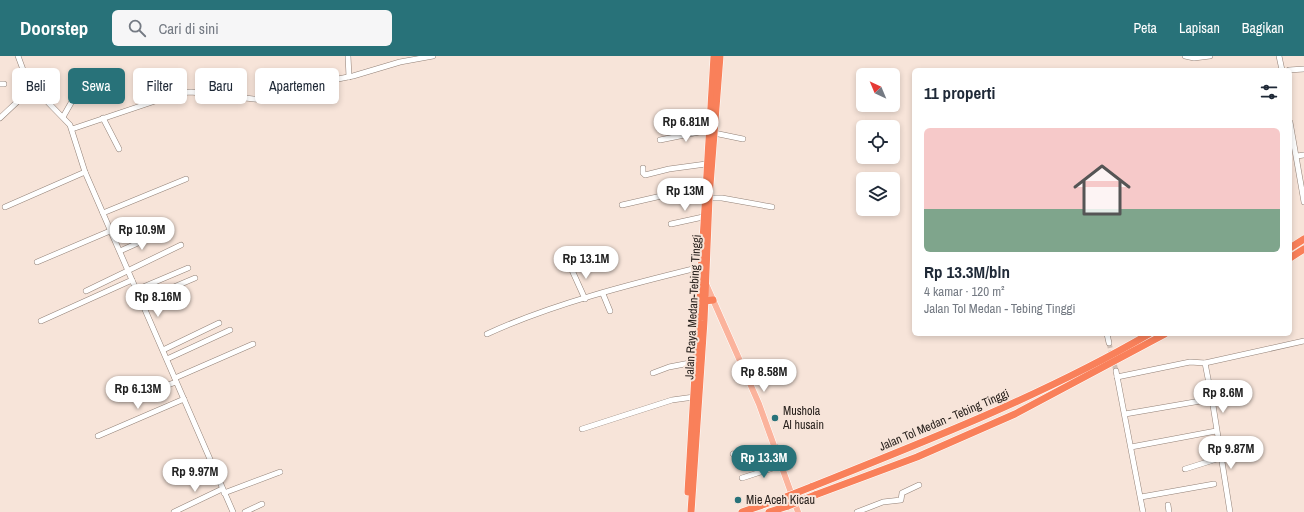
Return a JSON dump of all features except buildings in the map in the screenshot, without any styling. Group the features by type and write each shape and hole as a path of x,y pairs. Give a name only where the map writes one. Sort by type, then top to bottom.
{"highway":[{"name":"Jalan Raya Medan-Tebing Tinggi","path":"687,512 695,362 703,283 709,198 714,56"},
{"name":"Jalan Raya Medan-Tebing Tinggi","path":"692,512 709,301 703,283 701,267 706,164 712,132 720,56"},
{"path":"1292,247 1304,239"},
{"path":"1292,257 1304,248"},
{"name":"Jalan Tol Medan - Tebing Tinggi","path":"742,512 812,487 969,423 1113,355 1146,336"},
{"path":"769,512 917,457 1015,414 1161,336"}],"main road":[{"path":"709,301 759,404 776,447 798,512"}],"street":[{"path":"18,56 22,68"},
{"path":"348,56 349,77"},
{"path":"72,128 178,93 191,92 258,101 313,84 349,77 400,62 432,56"},
{"path":"1185,56 1194,58 1210,56"},
{"path":"1280,56 1282,68"},
{"path":"1292,70 1304,69"},
{"path":"0,118 15,104"},
{"path":"50,104 72,128 85,172 233,512"},
{"path":"63,117 70,104"},
{"path":"103,118 119,149"},
{"path":"660,140 712,132 744,139"},
{"path":"1292,132 1302,177 1304,202"},
{"path":"1297,156 1304,155"},
{"path":"643,168 643,173 645,174 706,164"},
{"path":"6,206 85,172"},
{"path":"103,213 186,179"},
{"path":"622,205 705,186"},
{"path":"709,198 722,198 772,207"},
{"path":"670,224 703,217"},
{"path":"37,262 110,230"},
{"path":"120,251 158,234"},
{"path":"86,291 181,245"},
{"path":"487,334 522,319 585,299 644,281 701,267"},
{"path":"136,290 188,268"},
{"path":"571,268 585,299"},
{"path":"141,301 195,278"},
{"path":"41,322 132,280"},
{"path":"603,294 610,311"},
{"path":"163,350 219,323"},
{"path":"166,359 230,330"},
{"path":"1107,336 1109,343"},
{"path":"1118,377 1190,362 1205,363 1304,341"},
{"path":"149,392 252,344"},
{"path":"653,373 669,367 695,362"},
{"path":"1205,363 1230,512"},
{"path":"1116,371 1143,512"},
{"path":"582,429 672,400 694,397"},
{"path":"98,436 184,399"},
{"path":"1125,414 1212,399"},
{"path":"1131,447 1216,431"},
{"path":"733,454 738,458 776,447"},
{"path":"1185,470 1220,458"},
{"path":"742,478 782,465"},
{"path":"174,512 223,491 280,472"},
{"path":"1141,497 1214,484"},
{"path":"857,512 884,502 901,500 904,492 919,485"},
{"path":"245,512 262,504"},
{"path":"1168,505 1169,512"}],"tunnel":[{"path":"1109,343 1116,371"}],"place":[{"name":"Mushola Al husain","path":"775,418"},
{"name":"Mie Aceh Kicau","path":"738,500"}]}
